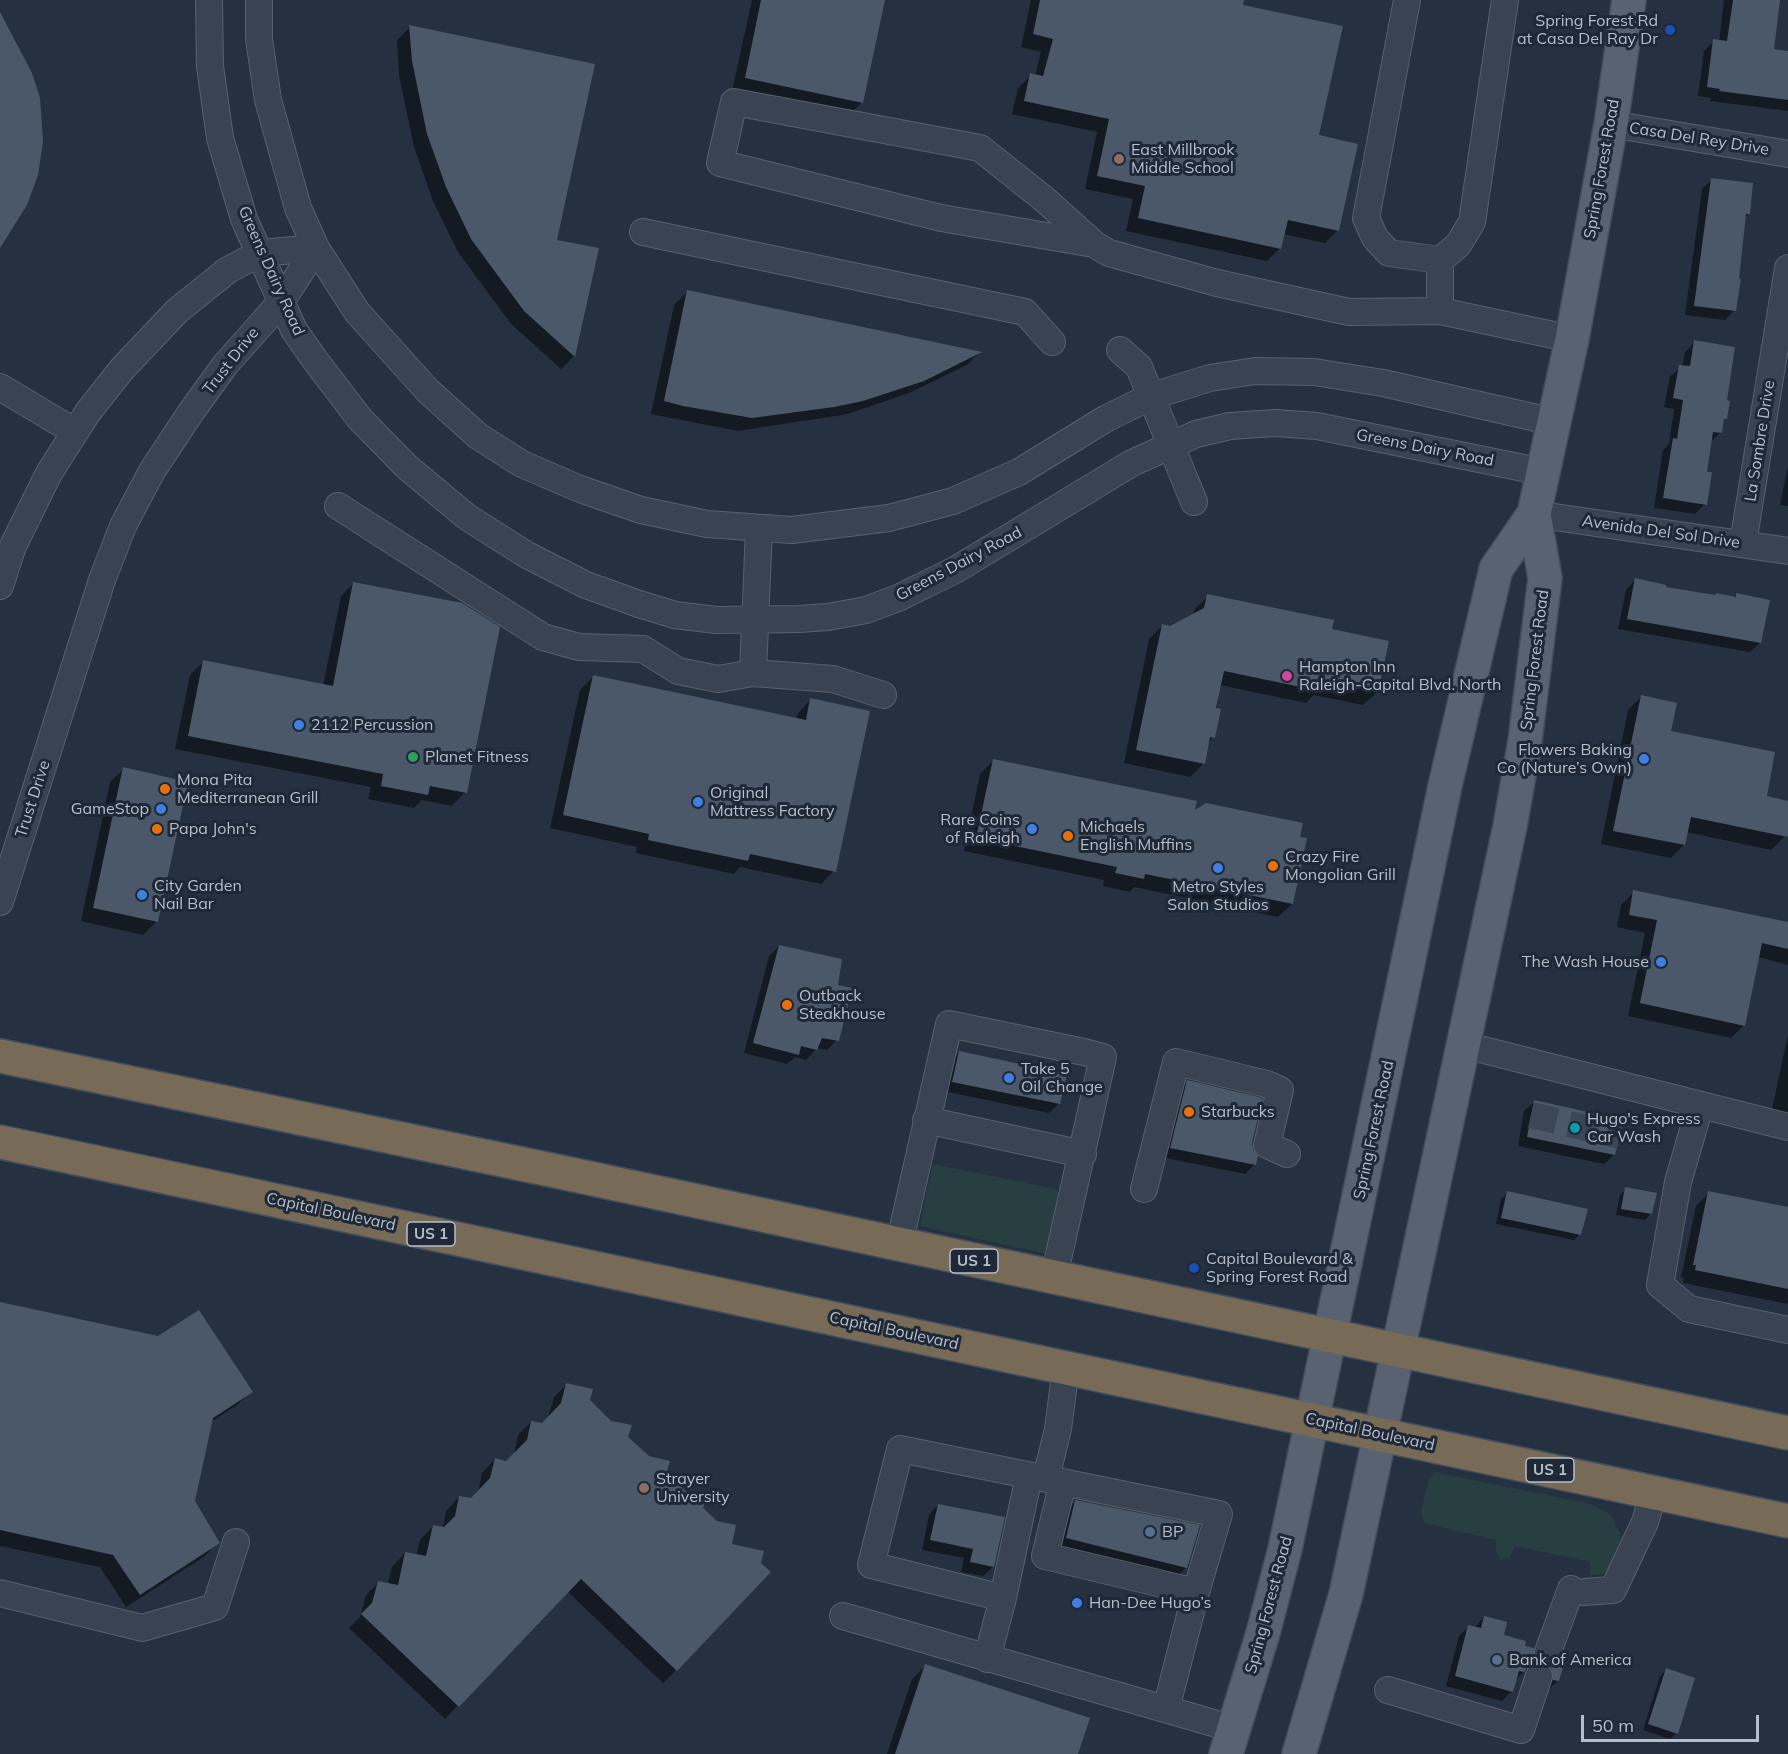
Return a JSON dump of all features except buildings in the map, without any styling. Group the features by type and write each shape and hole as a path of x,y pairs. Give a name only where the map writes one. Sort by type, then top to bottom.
{"highway":[{"name":"US 1","path":"0,1056 1788,1433"},
{"name":"Capital Boulevard","path":"0,1142 1788,1521"}],"main road":[{"name":"Spring Forest Road","path":"1299,1754 1340,1616 1510,826 1533,676 1545,578 1534,514 1572,339 1611,124 1629,0"},
{"name":"Spring Forest Road","path":"1230,1742 1285,1549 1445,786 1496,569 1534,514"}],"street":[{"name":"Greens Dairy Road","path":"209,0 210,66 220,138 244,219 294,330 360,419 407,467 467,517 527,555 576,580 639,604 675,615 716,620 828,617 866,610 898,598 955,570 1132,463 1196,434 1230,426 1275,423 1317,426 1543,472"},
{"path":"259,0 259,39 268,100 298,208 316,248 357,312 387,349 428,391 478,436 522,464 580,489 641,510 707,524 792,530 878,520 953,501 1019,472 1107,418 1152,396 1210,378 1255,370 1314,372 1383,383 1554,422"},
{"path":"1407,0 1366,218 1374,238 1389,253 1440,260 1458,245 1472,222 1505,0"},
{"path":"1094,244 941,219 720,163 734,102 980,148 1044,199 1094,244 1109,253 1217,283 1349,312 1440,311 1572,339"},
{"name":"Casa Del Rey Drive","path":"1611,124 1788,154"},
{"path":"643,232 1025,312 1052,342"},
{"path":"0,586 13,546 50,473 75,432 122,369 177,311 228,270 260,253 316,248"},
{"name":"Trust Drive","path":"0,902 102,580 123,526 153,471 191,412 225,365 281,302 316,248"},
{"path":"1440,260 1440,311"},
{"name":"La Sombre Drive","path":"1743,543 1788,268"},
{"path":"1120,351 1139,367 1194,502"},
{"path":"0,387 75,432"},
{"path":"338,506 543,637 579,647 643,649 678,670 718,679 753,673 833,679 883,695"},
{"name":"Avenida Del Sol Drive","path":"1534,514 1788,551"},
{"path":"753,673 759,528"},
{"path":"899,1245 949,1024 1103,1057 1054,1277"},
{"path":"1464,1045 1788,1127"},
{"path":"1144,1189 1176,1062 1267,1084 1280,1090 1268,1145 1287,1154"},
{"path":"1700,1106 1678,1182 1660,1285 1689,1309 1788,1330"},
{"path":"926,1120 1083,1154"},
{"path":"987,1659 1003,1598 1046,1479 1058,1429 1066,1367"},
{"path":"1003,1598 871,1565 900,1449 1219,1514 1166,1709"},
{"path":"1046,1479 1045,1556 1196,1592"},
{"path":"1548,1652 1577,1591 1613,1590 1645,1522 1654,1492"},
{"path":"0,1593 142,1628 215,1607 236,1542"},
{"path":"843,1616 1166,1709 1230,1742"},
{"path":"1388,1690 1521,1730 1539,1676"}],"green space":[{"path":"933,1164 1055,1189 1059,1193 1047,1254 920,1226"},
{"path":"1435,1472 1594,1505 1611,1515 1621,1537 1615,1560 1604,1574 1590,1575 1590,1562 1515,1546 1510,1558 1500,1560 1496,1551 1496,1540 1424,1523 1421,1511 1429,1479"}],"tunnel":[{"path":"1531,1115 1620,1136"}],"place":[{"name":"Spring Forest Rd at Casa Del Ray Dr","path":"1670,30"},
{"name":"East Millbrook Middle School","path":"1119,159"},
{"name":"Hampton Inn Raleigh-Capital Blvd. North","path":"1287,676"},
{"name":"2112 Percussion","path":"299,725"},
{"name":"Planet Fitness","path":"413,757"},
{"name":"Flowers Baking Co (Nature’s Own)","path":"1644,759"},
{"name":"Mona Pita Mediterranean Grill","path":"165,789"},
{"name":"Original Mattress Factory","path":"698,802"},
{"name":"GameStop","path":"161,809"},
{"name":"Papa John's","path":"157,829"},
{"name":"Rare Coins of Raleigh","path":"1032,829"},
{"name":"Michaels English Muffins","path":"1068,836"},
{"name":"Crazy Fire Mongolian Grill","path":"1273,866"},
{"name":"Metro Styles Salon Studios","path":"1218,868"},
{"name":"City Garden Nail Bar","path":"142,895"},
{"name":"The Wash House","path":"1661,962"},
{"name":"Outback Steakhouse","path":"787,1005"},
{"name":"Take 5 Oil Change","path":"1009,1078"},
{"name":"Starbucks","path":"1189,1112"},
{"name":"Hugo's Express Car Wash","path":"1575,1128"},
{"name":"Capital Boulevard & Spring Forest Road","path":"1194,1268"},
{"name":"Strayer University","path":"644,1488"},
{"name":"BP","path":"1150,1532"},
{"name":"Han-Dee Hugo’s","path":"1077,1603"},
{"name":"Bank of America","path":"1497,1660"}]}
